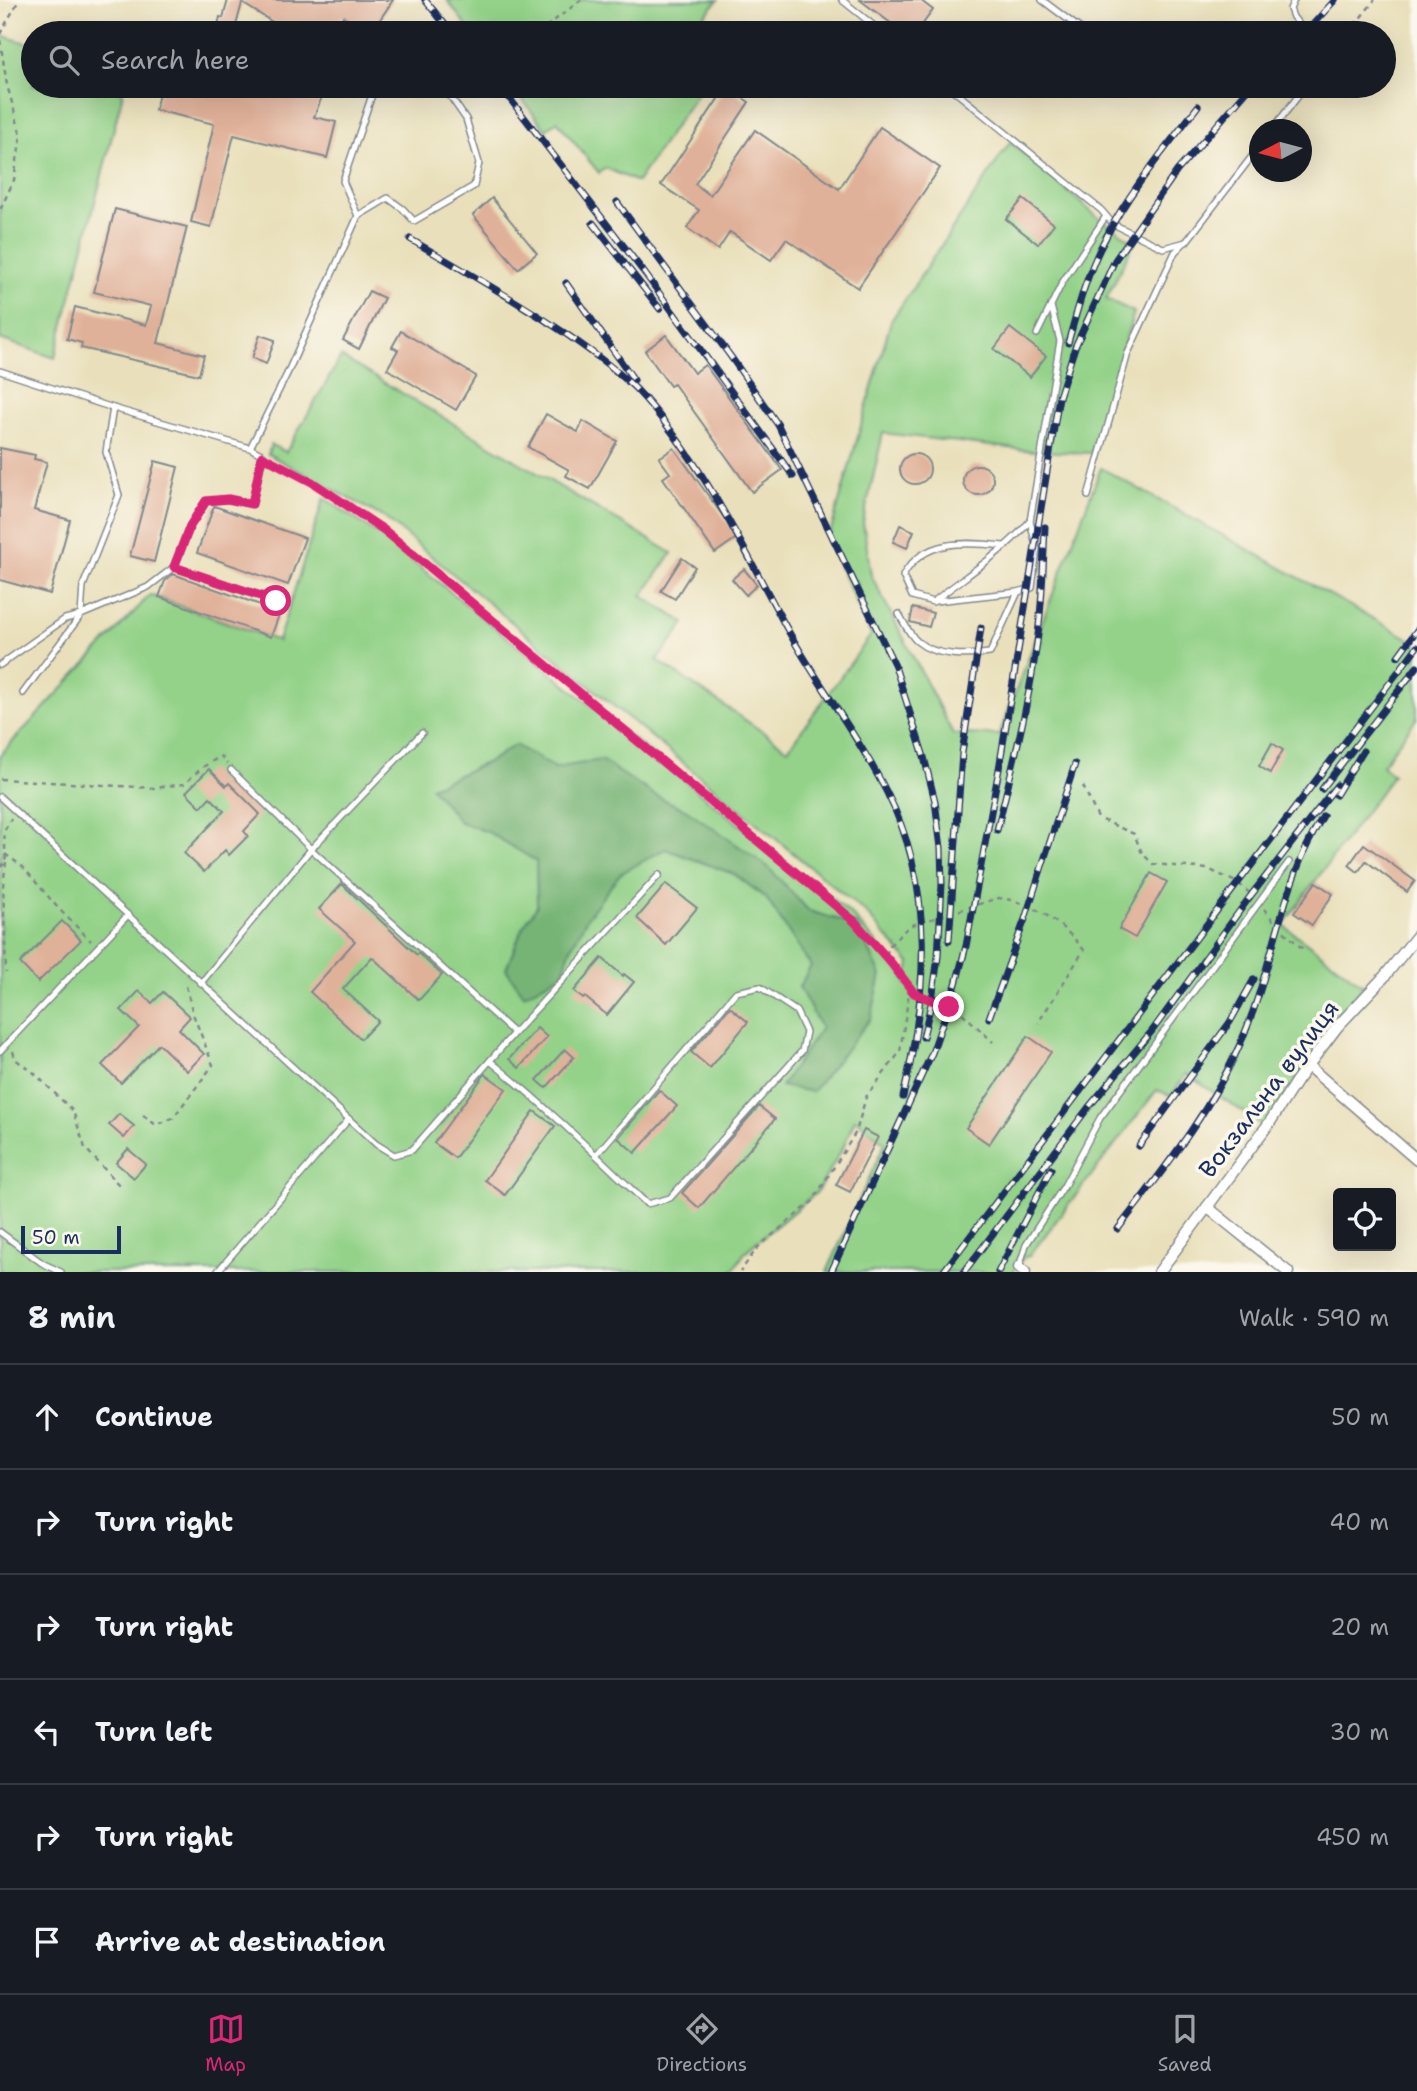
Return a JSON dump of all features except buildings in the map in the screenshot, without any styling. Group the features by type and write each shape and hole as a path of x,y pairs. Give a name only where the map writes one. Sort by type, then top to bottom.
{"street":[{"name":"Вокзальна вулиця","path":"1159,1272 1337,1027 1415,943"},
{"path":"1308,1066 1417,1160"},
{"path":"1208,1207 1288,1272"}],"lane":[{"path":"842,0 868,21"},
{"path":"1042,0 1070,21"},
{"path":"1294,0 1290,9 1296,21"},
{"path":"358,216 343,181 371,98"},
{"path":"250,448 287,374 358,216 388,198 414,221 474,186 479,163 466,119 451,98"},
{"path":"963,98 1113,224 1163,248 1186,242"},
{"path":"1280,119 1297,98"},
{"path":"1088,496 1128,353 1175,252 1186,242 1249,159"},
{"path":"1037,334 1062,283 1106,216"},
{"path":"1004,546 963,543 937,546 909,564 903,576 912,596 933,602 1032,588 1037,549 1030,521 1060,341 1051,306"},
{"path":"0,371 250,448 262,456 252,504 228,499 206,501 190,526 174,567 148,587 82,615 65,619 0,665"},
{"path":"23,692 82,615 83,586 119,495 106,452 113,408"},
{"path":"933,602 1017,536 1030,521"},
{"path":"174,567 276,601"},
{"path":"899,614 918,643 944,653 968,656 990,653 1018,592"},
{"path":"201,983 311,849 422,733"},
{"path":"231,770 311,849 514,1033"},
{"path":"0,797 376,1144 394,1155 412,1150 514,1033 659,875"},
{"path":"1022,1269 1026,1245 1063,1186 1100,1118 1289,862"},
{"path":"0,1051 128,915"},
{"path":"489,1061 543,1104 596,1155 647,1204 670,1198 802,1051 806,1032 796,1011 760,987 736,992 596,1155"},
{"path":"216,1272 349,1119"},
{"path":"0,1232 42,1263 61,1272"}],"path":[{"path":"0,34 19,0"},
{"path":"554,21 581,0"},
{"path":"1358,21 1375,0"},
{"path":"0,40 7,85 21,135 14,180 0,210"},
{"path":"262,456 312,482 384,530 854,921 921,996 959,1010 993,1042"},
{"path":"0,779 153,788 184,784 221,756 231,770"},
{"path":"1083,786 1098,818 1134,834 1142,853 1153,864 1208,869 1238,883 1252,894 1258,904 1305,951"},
{"path":"6,973 4,831 16,812"},
{"path":"5,854 23,867 97,948"},
{"path":"0,867 6,862"},
{"path":"886,956 890,945 909,926 999,898 1045,913 1084,950 1038,1023"},
{"path":"143,1115 156,1125 173,1118 213,1066 194,1014 181,964"},
{"path":"740,1272 758,1247 812,1202 856,1132 866,1097 900,1052 910,986"},
{"path":"9,1042 15,1059 33,1072 73,1111 85,1148 119,1185"}],"green space":[{"path":"447,0 718,0 703,21 463,21"},
{"path":"0,35 21,41 21,98 122,98 55,358 0,339"},
{"path":"521,98 694,98 637,182 606,168 599,173 557,121 546,130"},
{"path":"1010,142 1095,215 1134,242 1106,299 1134,312 1091,453 1033,451 883,433 863,522 871,575 953,734 999,735 1101,468 1417,643 1417,718 1382,765 1393,775 1283,925 1363,985 1264,1126 1186,1074 1171,1096 1157,1090 1029,1256 1024,1257 1013,1272 827,1272 885,1143 855,1119 843,1148 817,1192 746,1251 732,1272 0,1272 0,755 150,595 278,641 324,498 381,536 853,916 903,974 906,983 910,963 865,912 385,518 268,454 271,445 286,452 341,357 672,553 642,596 685,623 657,660 788,749 871,635 828,541 891,321"},
{"path":"515,745 555,768 601,760 656,796 687,810 767,866 809,911 857,925 881,975 871,1018 812,1092 781,1086 821,1028 799,987 811,966 766,898 734,874 665,849 620,874 587,918 570,950 563,973 524,995 506,969 523,927 537,906 536,861 488,832 460,822 431,787 490,761"}],"railway":[{"path":"425,0 442,21"},
{"path":"1316,21 1335,0"},
{"path":"509,98 643,271 793,476"},
{"path":"831,1272 932,1053 956,984 966,946 999,769 1059,397 1075,347 1115,260 1177,171 1241,98"},
{"path":"1068,343 1089,276 1116,220 1149,170 1198,106"},
{"path":"617,202 778,425 895,666 924,757 935,801 941,848 938,957 923,1037"},
{"path":"593,223 660,309"},
{"path":"410,239 578,342 636,389 659,415 719,503 798,648 875,770 902,828 920,903 921,981 903,1097"},
{"path":"566,283 634,380"},
{"path":"997,830 1023,722 1035,656 1041,608 1045,527"},
{"path":"949,941 962,753 981,628"},
{"path":"1398,656 1417,630"},
{"path":"943,1272 1417,647"},
{"path":"1322,789 1417,667"},
{"path":"1336,795 1363,751"},
{"path":"989,1018 1025,919 1075,764"},
{"path":"964,1272 1088,1108 1152,1031 1252,894 1337,785"},
{"path":"1118,1229 1201,1116 1229,1067 1262,985 1296,871 1323,816"},
{"path":"1139,1146 1230,1022 1254,979"},
{"path":"998,1272 1051,1169"}],"route":[{"path":"276,601 174,567 190,526 206,501 228,499 252,504 262,456 312,482 384,530 854,921 914,993 949,1007"}]}
